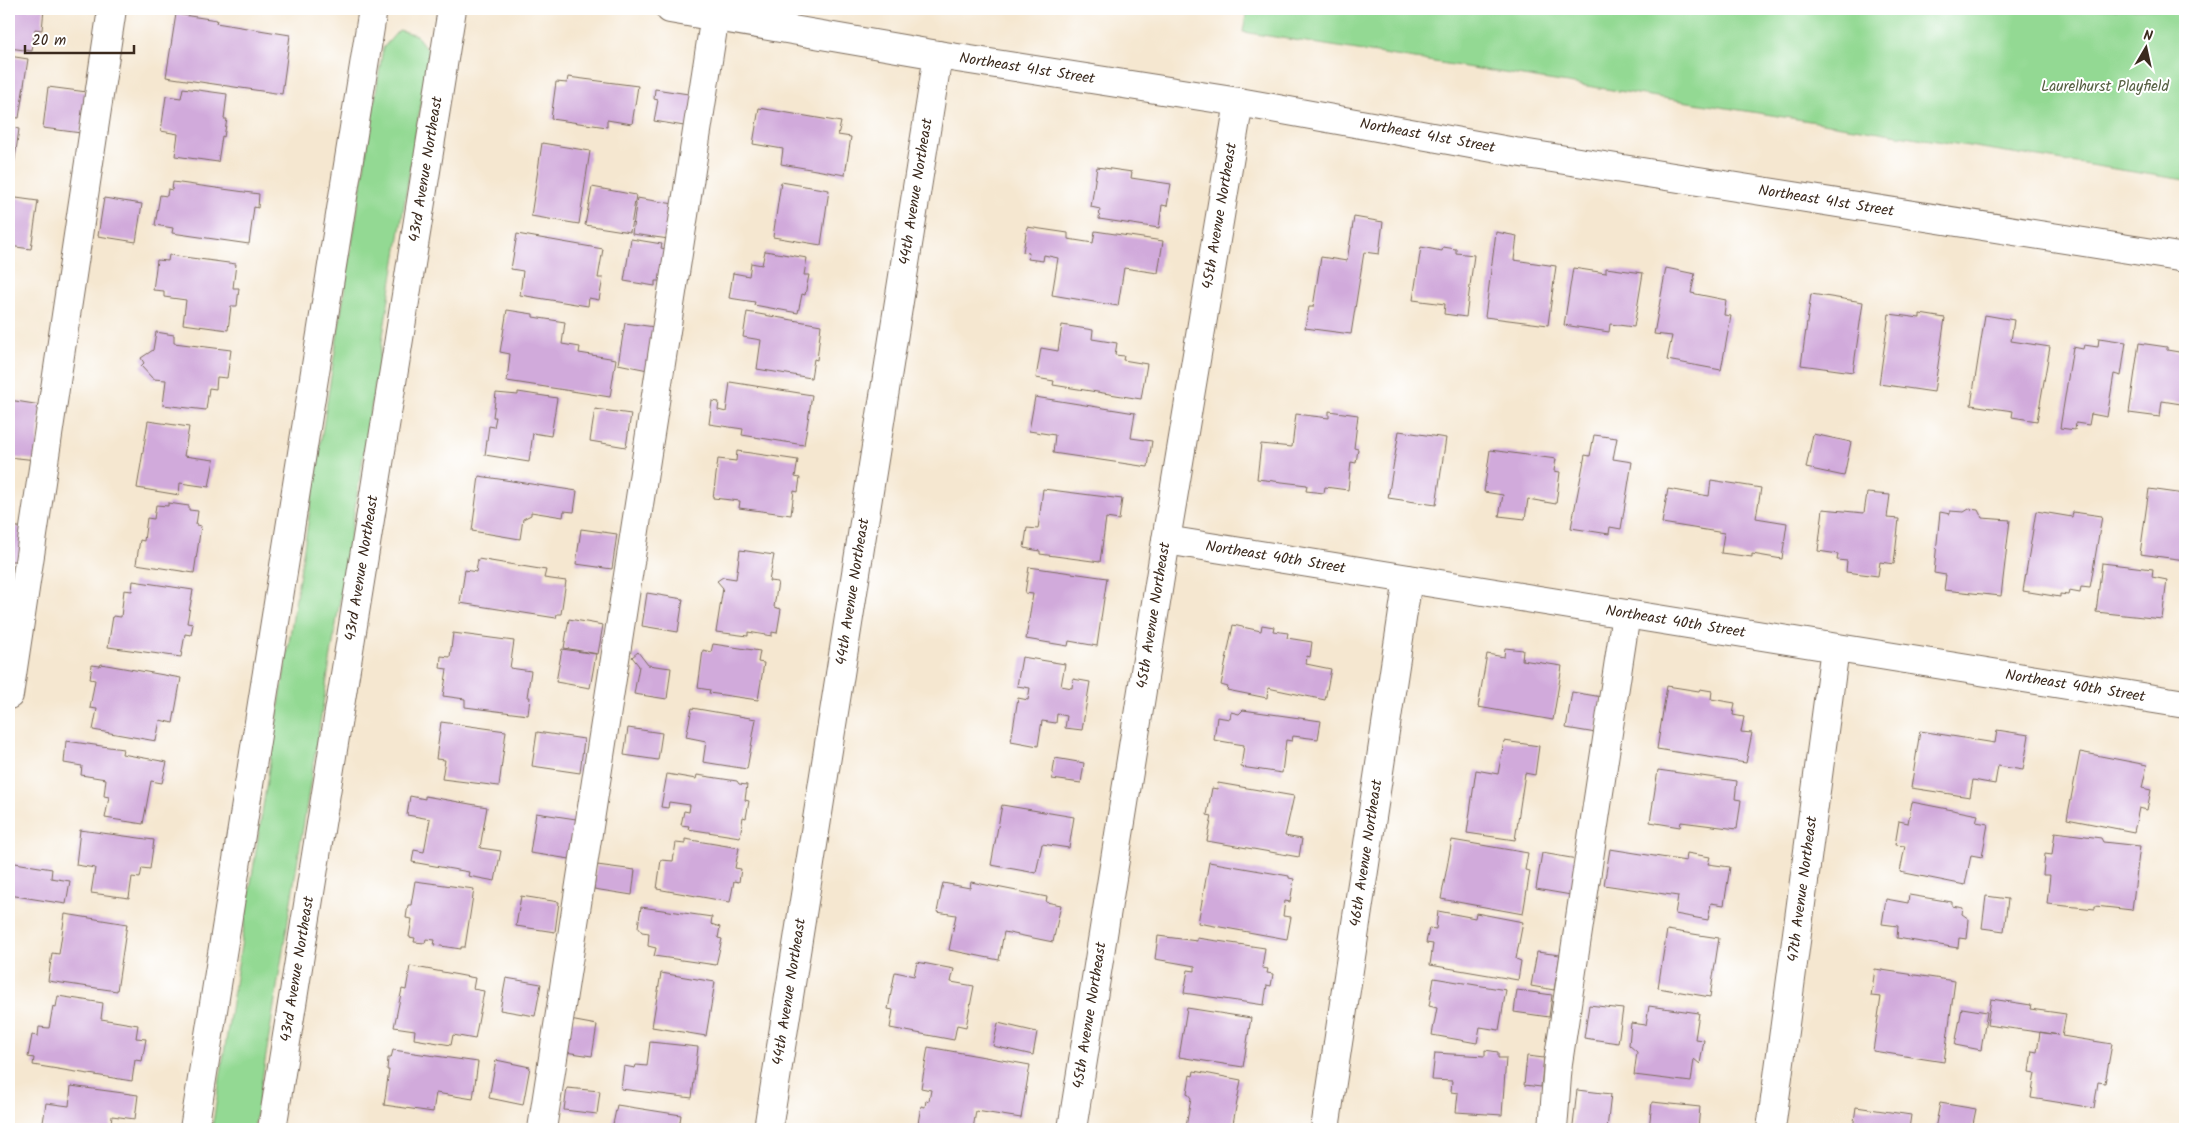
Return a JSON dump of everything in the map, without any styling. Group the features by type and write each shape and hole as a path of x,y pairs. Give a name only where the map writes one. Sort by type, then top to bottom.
{"street":[{"path":"9,695 112,9"},
{"path":"194,1129 373,9"},
{"name":"43rd Avenue Northeast","path":"272,1129 452,9"},
{"name":"Northeast 41st Street","path":"670,9 715,12 938,55 1239,102 1515,152 2185,258"},
{"path":"542,1129 715,12"},
{"name":"44th Avenue Northeast","path":"768,1129 938,55"},
{"name":"45th Avenue Northeast","path":"1072,1129 1166,540 1239,102"},
{"name":"Northeast 40th Street","path":"1166,540 2185,704"},
{"name":"46th Avenue Northeast","path":"1325,1129 1408,579"},
{"path":"1553,1129 1558,1063 1626,614"},
{"name":"47th Avenue Northeast","path":"1771,1129 1835,648"}],"green space":[{"name":"Laurelhurst Playfield","path":"1247,9 2185,9 2185,180 1243,32"},
{"path":"399,30 416,35 429,52 254,1129 212,1129 383,48"}],"building":[{"path":"9,9 44,9 42,30 35,29 32,51 9,48"},
{"path":"176,14 217,20 216,23 290,35 282,94 166,77"},
{"path":"9,56 28,59 19,118 9,117"},
{"path":"568,77 638,86 632,124 607,120 607,127 551,119 556,82 567,83"},
{"path":"48,87 87,92 81,133 43,128"},
{"path":"183,88 227,94 224,119 227,119 218,162 175,156 178,134 161,131 166,96 181,98"},
{"path":"655,89 695,95 690,127 654,121 658,100 654,99"},
{"path":"759,108 841,122 838,135 851,137 845,175 781,164 783,149 753,144"},
{"path":"9,127 19,129 11,188 9,188"},
{"path":"542,143 590,151 579,224 531,216"},
{"path":"1097,167 1132,172 1131,178 1171,184 1167,206 1162,205 1159,228 1099,219 1100,209 1091,207"},
{"path":"173,182 259,194 258,208 254,207 249,244 172,233 173,228 155,225 160,195 167,196 168,189 172,190"},
{"path":"781,182 829,190 821,245 773,237"},
{"path":"592,187 636,195 630,232 585,225"},
{"path":"9,197 38,201 31,249 9,246"},
{"path":"104,198 142,204 136,242 98,236"},
{"path":"637,198 674,204 669,239 632,234"},
{"path":"1354,217 1383,222 1379,254 1364,252 1351,334 1305,328 1309,307 1313,307 1321,257 1347,261"},
{"path":"1027,227 1068,233 1068,239 1093,243 1095,231 1163,241 1158,273 1124,268 1118,306 1052,295 1058,258 1044,255 1043,261 1028,259 1029,253 1023,252"},
{"path":"1496,232 1517,236 1514,260 1556,266 1548,325 1485,317"},
{"path":"517,234 603,249 598,278 603,278 599,300 589,298 588,306 520,295 523,271 511,269"},
{"path":"631,239 662,244 661,248 666,249 661,281 655,281 655,286 624,281"},
{"path":"1421,247 1442,251 1443,247 1456,249 1456,253 1474,255 1466,317 1444,314 1445,304 1413,300"},
{"path":"765,251 807,258 804,275 809,275 805,295 802,294 798,313 754,305 755,302 729,298 733,273 749,276 751,263 762,265"},
{"path":"169,255 236,264 233,288 239,288 237,306 231,306 228,330 183,324 186,300 164,297 164,291 153,290 157,260 168,261"},
{"path":"1573,268 1606,273 1606,268 1643,273 1634,327 1610,324 1609,332 1564,325"},
{"path":"1666,268 1695,274 1691,293 1726,300 1724,315 1731,316 1721,370 1667,360 1672,336 1654,334"},
{"path":"1811,294 1863,302 1853,372 1801,365"},
{"path":"507,310 533,314 533,317 565,322 562,344 580,347 579,353 616,359 610,397 507,381 510,354 500,352"},
{"path":"747,312 821,325 817,360 814,359 811,378 757,369 761,340 743,337"},
{"path":"1889,314 1920,318 1920,314 1945,318 1934,392 1879,384"},
{"path":"1985,315 2014,320 2011,341 2050,347 2037,421 2012,417 2013,411 1971,405"},
{"path":"625,323 655,327 648,370 618,364"},
{"path":"1062,325 1093,330 1092,339 1117,343 1115,355 1124,356 1123,360 1147,364 1141,399 1053,385 1054,381 1036,378 1041,348 1058,351"},
{"path":"156,332 174,335 174,343 231,350 227,378 217,377 216,389 209,388 206,410 163,405 166,380 153,379 141,366 144,363 141,358 153,350"},
{"path":"2099,338 2126,342 2121,376 2114,374 2107,417 2091,414 2089,425 2076,423 2075,430 2060,428 2073,347 2083,349 2084,345 2098,347"},
{"path":"2139,343 2167,347 2167,350 2185,353 2185,375 2181,404 2162,401 2160,417 2129,413"},
{"path":"730,382 812,395 804,445 742,435 743,429 709,424 712,401 719,402 718,410 726,412"},
{"path":"518,392 557,398 551,436 533,433 529,462 485,455 489,426 494,427 496,417 493,417 496,393 518,395"},
{"path":"1035,397 1135,413 1131,438 1152,441 1148,467 1053,453 1055,435 1029,431"},
{"path":"9,400 41,405 36,460 9,457"},
{"path":"595,409 631,414 626,447 590,441"},
{"path":"1329,411 1358,415 1354,448 1358,449 1356,463 1351,462 1348,490 1325,487 1324,493 1306,491 1307,485 1257,479 1261,444 1292,447 1296,414 1329,418"},
{"path":"148,421 189,427 184,456 214,460 209,487 180,483 179,495 137,488"},
{"path":"1399,431 1446,438 1436,505 1388,498"},
{"path":"1813,434 1851,442 1844,476 1806,468"},
{"path":"1594,435 1617,438 1613,459 1632,462 1621,529 1610,527 1609,534 1571,528 1585,455 1590,456"},
{"path":"1490,450 1556,459 1554,471 1560,472 1556,504 1528,499 1525,519 1499,516 1503,495 1484,492"},
{"path":"737,451 798,460 795,477 800,478 798,492 794,491 791,515 739,508 740,501 713,498 718,459 736,461"},
{"path":"479,476 577,491 574,512 564,511 563,517 531,512 531,515 523,519 520,539 472,531"},
{"path":"1711,480 1761,488 1756,518 1787,523 1782,559 1752,554 1752,557 1721,553 1724,533 1662,523 1668,489 1709,496"},
{"path":"1043,489 1122,499 1119,520 1106,518 1100,562 1040,554 1040,551 1024,548 1027,528 1038,529"},
{"path":"2149,489 2185,494 2185,560 2140,554"},
{"path":"1867,493 1890,495 1887,518 1899,519 1894,564 1880,562 1878,576 1846,572 1847,561 1837,560 1838,554 1818,551 1823,509 1864,513"},
{"path":"168,503 189,506 189,510 198,511 196,525 201,526 194,573 136,564 140,540 144,541 147,518 154,519 156,505 168,506"},
{"path":"1969,509 1978,510 1982,518 2010,520 2001,596 1944,590 1946,575 1934,573 1940,512 1950,514 1950,511 1964,512"},
{"path":"2036,511 2072,517 2073,512 2102,516 2090,588 2081,587 2080,593 2069,591 2068,595 2060,594 2060,597 2023,591"},
{"path":"9,526 27,528 22,561 9,561"},
{"path":"581,529 617,534 612,569 576,564"},
{"path":"740,550 774,555 769,581 778,582 774,607 781,609 777,633 772,632 772,636 748,632 748,636 716,632 723,588 717,581 723,577 736,579"},
{"path":"478,559 546,570 544,578 566,581 561,614 557,614 556,618 460,603 465,570 476,572"},
{"path":"2102,563 2153,569 2152,577 2167,580 2162,619 2096,612"},
{"path":"1029,567 1107,578 1097,646 1069,641 1068,646 1026,639 1033,594 1025,593"},
{"path":"133,581 193,590 187,623 193,624 191,635 185,634 181,657 108,647 113,616 121,617 124,590 132,591"},
{"path":"647,593 683,599 678,632 642,626"},
{"path":"569,619 603,625 598,654 564,648"},
{"path":"1233,625 1261,631 1262,625 1274,627 1273,631 1288,633 1287,638 1312,642 1310,657 1307,656 1306,664 1331,669 1325,700 1268,688 1267,698 1227,690 1228,687 1221,685"},
{"path":"453,633 514,641 510,668 531,671 527,697 530,697 528,715 465,707 465,699 443,696 447,669 440,668 441,656 450,657"},
{"path":"713,644 760,651 758,662 764,663 758,700 709,693 710,690 698,688 703,650 711,652"},
{"path":"1505,648 1523,650 1522,660 1562,666 1553,720 1478,707 1487,654 1504,657"},
{"path":"562,649 596,654 590,688 556,682"},
{"path":"638,652 648,665 671,668 667,699 634,694 639,666 632,657"},
{"path":"1022,657 1065,664 1061,686 1072,688 1073,679 1090,682 1082,730 1065,728 1067,716 1057,714 1056,723 1042,721 1038,746 1011,741 1018,698 1028,700 1030,688 1017,686"},
{"path":"101,664 181,678 173,723 160,720 156,741 93,730 97,709 90,708 95,680 90,679 92,665 100,666"},
{"path":"1667,686 1712,691 1711,699 1735,703 1733,715 1744,717 1741,732 1752,733 1746,763 1657,749"},
{"path":"1572,692 1602,697 1596,733 1566,728"},
{"path":"692,708 756,719 747,769 703,762 706,741 686,737"},
{"path":"1243,710 1321,721 1318,739 1293,736 1292,741 1286,740 1282,773 1241,767 1244,745 1214,740 1217,717 1230,719 1231,712 1239,714"},
{"path":"441,722 506,731 499,786 442,779 445,760 436,759"},
{"path":"628,728 662,733 658,760 624,755"},
{"path":"1997,730 2029,735 2023,770 1998,766 1995,784 1973,780 1970,797 1911,788 1920,731 1995,743"},
{"path":"537,732 584,739 580,773 532,766"},
{"path":"66,741 123,749 122,754 167,762 162,783 151,781 143,824 105,818 109,797 104,796 106,779 81,775 82,766 64,763"},
{"path":"1504,741 1539,746 1535,775 1525,773 1515,840 1467,833 1476,770 1498,774"},
{"path":"2080,752 2147,765 2142,788 2151,790 2147,810 2139,808 2134,832 2067,819"},
{"path":"1055,758 1084,763 1081,783 1052,779"},
{"path":"1658,770 1737,781 1735,799 1741,800 1737,829 1681,822 1680,827 1650,822"},
{"path":"667,774 696,779 697,775 737,781 739,784 747,785 745,800 749,801 746,818 743,817 740,837 688,829 689,826 681,825 684,811 689,812 690,805 669,802 668,808 661,807"},
{"path":"1218,783 1294,796 1285,836 1302,839 1299,857 1207,841 1212,816 1207,815 1212,788 1217,789"},
{"path":"410,796 425,799 425,796 487,807 480,848 501,851 495,881 468,876 469,872 412,862 414,850 424,852 430,819 407,815"},
{"path":"1912,802 1978,815 1976,822 1988,824 1982,857 1971,855 1965,885 1900,872 1905,846 1895,845 1899,821 1908,823"},
{"path":"1002,805 1074,817 1069,848 1042,844 1036,873 991,865"},
{"path":"536,813 576,819 570,859 530,853"},
{"path":"80,830 154,840 150,869 142,868 140,878 132,877 129,898 91,893 95,868 76,865"},
{"path":"2055,832 2101,838 2103,842 2140,846 2132,910 2095,906 2095,909 2047,904 2050,875 2043,875 2045,854 2052,855"},
{"path":"685,839 739,848 735,868 741,869 739,882 734,881 730,902 657,889 661,860 673,861 676,843 685,844"},
{"path":"1452,840 1528,853 1525,870 1530,871 1523,914 1441,899"},
{"path":"1610,849 1686,861 1687,853 1710,857 1708,864 1730,867 1724,905 1711,903 1708,920 1675,914 1678,896 1604,885"},
{"path":"1542,853 1577,859 1571,895 1536,889"},
{"path":"9,862 52,869 51,878 70,881 66,904 9,895"},
{"path":"1209,862 1289,876 1289,878 1294,879 1290,902 1285,901 1283,916 1291,917 1287,939 1198,923"},
{"path":"597,865 635,870 632,895 594,889"},
{"path":"415,881 474,889 465,947 461,947 461,949 434,945 435,940 426,939 425,943 414,942 415,938 409,937 412,919 406,918 408,905 411,905"},
{"path":"971,882 1047,897 1046,902 1061,905 1053,942 1004,932 999,960 949,950 956,915 937,912 943,883 970,888"},
{"path":"1909,895 1952,902 1952,906 1963,908 1962,914 1969,919 1967,939 1959,938 1958,948 1897,938 1898,926 1882,924 1886,899 1908,903"},
{"path":"521,896 559,902 555,932 516,926"},
{"path":"1986,896 2008,899 2004,931 1982,928"},
{"path":"641,907 712,917 711,924 720,927 718,938 722,939 716,965 654,956 656,948 648,946 649,933 642,932 638,927"},
{"path":"1438,911 1475,918 1476,913 1523,922 1516,959 1521,961 1518,980 1430,965 1433,944 1426,943 1429,928 1436,929"},
{"path":"65,914 127,924 117,991 48,981 52,953 59,954"},
{"path":"1667,930 1719,938 1710,997 1658,988"},
{"path":"1158,936 1197,941 1197,938 1265,948 1262,968 1268,969 1267,973 1273,974 1271,986 1267,985 1264,1005 1184,993 1188,970 1195,971 1195,966 1155,959"},
{"path":"1537,952 1560,955 1554,990 1531,986"},
{"path":"917,962 954,969 951,982 974,986 966,1027 957,1025 954,1040 890,1028 893,1010 888,1009 895,972 914,976"},
{"path":"410,966 475,978 473,989 484,991 475,1039 453,1035 451,1045 414,1039 415,1030 394,1027 402,989 406,990"},
{"path":"1875,969 1955,981 1944,1062 1873,1051 1881,997 1871,996"},
{"path":"661,973 715,982 706,1036 652,1027"},
{"path":"506,978 541,984 535,1016 500,1010"},
{"path":"1434,978 1506,990 1499,1030 1480,1027 1477,1043 1432,1035 1437,1008 1429,1006"},
{"path":"1517,990 1552,995 1549,1017 1514,1012"},
{"path":"58,996 103,1003 101,1019 138,1025 136,1038 146,1039 142,1061 135,1060 132,1081 33,1065 34,1058 28,1057 32,1035 38,1036 39,1027 49,1028 53,1006 56,1007"},
{"path":"1991,999 2031,1005 2030,1009 2066,1014 2062,1036 2112,1044 2105,1083 2098,1082 2094,1108 2031,1098 2035,1073 2029,1072 2032,1051 2037,1052 2040,1032 1987,1025"},
{"path":"1589,1005 1623,1009 1618,1043 1584,1038"},
{"path":"1649,1006 1699,1013 1695,1039 1704,1040 1700,1064 1694,1059 1691,1082 1634,1075 1637,1052 1629,1045 1631,1023 1646,1025"},
{"path":"1187,1008 1251,1018 1243,1067 1179,1057"},
{"path":"1962,1008 1987,1012 1981,1050 1955,1045"},
{"path":"570,1020 597,1025 592,1056 565,1052"},
{"path":"998,1023 1037,1032 1033,1055 993,1046"},
{"path":"650,1042 698,1047 692,1098 621,1089 624,1066 635,1068 636,1065 647,1066"},
{"path":"928,1047 1030,1065 1021,1118 976,1111 973,1129 917,1129 921,1106 925,1107 926,1100 929,1101 931,1090 921,1088"},
{"path":"393,1050 478,1062 473,1099 436,1093 433,1112 384,1105 389,1070 387,1070 388,1058 391,1058"},
{"path":"1485,1050 1498,1052 1498,1058 1506,1058 1502,1115 1456,1112 1458,1093 1451,1092 1452,1081 1432,1080 1435,1053 1485,1056"},
{"path":"1527,1056 1544,1058 1541,1087 1524,1085"},
{"path":"496,1060 530,1067 523,1105 489,1098"},
{"path":"1194,1071 1241,1080 1232,1129 1186,1127 1191,1098 1187,1093 1190,1075 1193,1076"},
{"path":"71,1086 138,1095 135,1119 112,1116 110,1129 42,1129 46,1103 69,1106"},
{"path":"567,1088 600,1091 597,1114 564,1110"},
{"path":"1577,1090 1611,1094 1607,1129 1573,1126"},
{"path":"1652,1102 1700,1107 1698,1129 1649,1129"},
{"path":"1940,1103 1976,1109 1972,1129 1935,1129"},
{"path":"617,1105 681,1115 679,1129 612,1129"},
{"path":"1856,1107 1911,1115 1909,1129 1853,1129"},
{"path":"1430,1126 1461,1128 1461,1129 1430,1129"}]}
